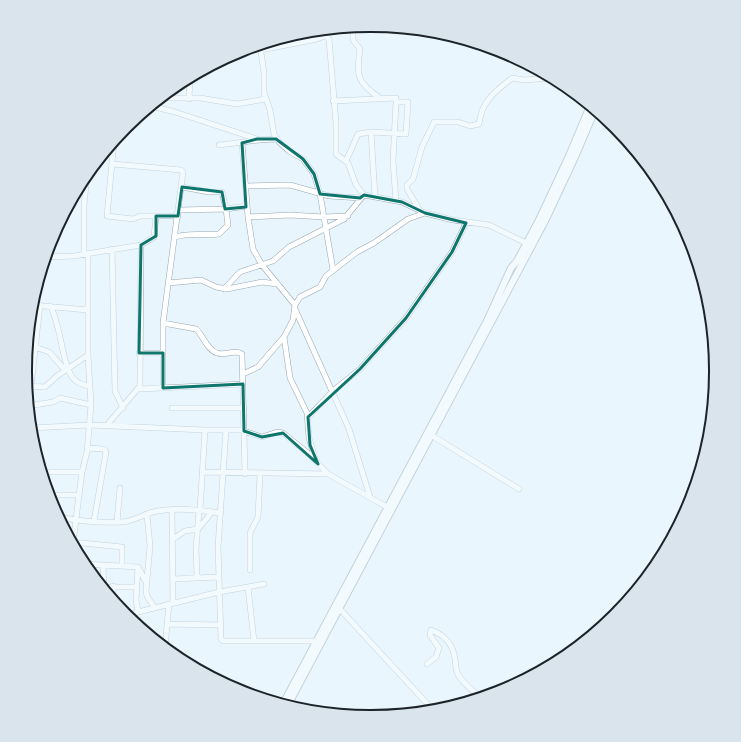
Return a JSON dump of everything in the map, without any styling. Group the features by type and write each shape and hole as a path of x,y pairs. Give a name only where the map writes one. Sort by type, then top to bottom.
{"main road":[{"path":"291,700 387,507 486,320 511,268 526,243 569,156 588,111"},
{"path":"286,699 316,641 431,436 546,219 593,116"}],"street":[{"path":"353,33 353,40 360,49 358,60 359,76 367,89 380,98"},
{"path":"283,44 328,37 336,123 336,154 346,161 352,169 356,185 362,197"},
{"path":"261,50 264,89 276,139 289,151 303,159 314,174 320,194 333,270"},
{"path":"419,209 407,189 407,185 413,179 422,147 434,122 458,122 470,126 479,124 480,114 489,97 512,78 524,80 541,79"},
{"path":"189,98 190,85"},
{"path":"170,98 200,98 237,104 266,99"},
{"path":"333,101 396,98 393,161 396,201"},
{"path":"346,161 356,136 361,133 371,132 406,134 408,102 396,102"},
{"path":"158,108 257,139"},
{"path":"371,132 375,197"},
{"path":"219,145 242,143 257,139 276,139"},
{"path":"179,210 226,210 246,206 246,186 242,143"},
{"path":"114,151 107,216 133,219 140,216 178,216"},
{"path":"113,164 180,170 183,172 163,323 163,388"},
{"path":"246,186 290,185 320,194 343,198 375,197 396,201 419,209 425,213 466,223 489,225 526,243"},
{"path":"175,237 187,233 205,235 219,234 228,225 222,192 209,192 182,187"},
{"path":"73,533 78,495 87,448 91,405 89,386 84,206 86,188"},
{"path":"246,193 253,249 262,265 295,306 309,344 333,391 349,429 370,497"},
{"path":"224,289 240,272 273,261 288,247 326,229 348,216 362,197"},
{"path":"243,374 258,367 284,337 293,320 295,306 300,297 320,287 324,279 333,270 396,226 425,213"},
{"path":"248,217 290,215 324,217 348,216"},
{"path":"52,257 86,254 142,245 156,235 156,216"},
{"path":"308,417 333,391 360,370 409,314 452,252 466,223"},
{"path":"107,425 140,389 139,353 142,245"},
{"path":"112,249 115,391 123,408"},
{"path":"168,283 201,280 224,289 262,282 273,282 278,285"},
{"path":"32,365 40,305 88,310"},
{"path":"50,306 56,317 60,342 67,369 71,377 89,386"},
{"path":"163,323 196,329 210,348 217,353 241,353 243,374 245,474"},
{"path":"284,337 290,378 308,417 310,445 318,464"},
{"path":"35,347 49,352 67,369"},
{"path":"139,353 163,353"},
{"path":"33,386 45,387 67,369 88,355"},
{"path":"140,389 243,384"},
{"path":"34,405 53,402 60,398 91,405"},
{"path":"172,408 244,408"},
{"path":"37,428 107,425 205,430 244,430 262,437 274,433 283,433 328,474 387,507"},
{"path":"197,576 198,529 205,430"},
{"path":"226,430 218,547 221,639 224,641 316,641"},
{"path":"431,436 519,489"},
{"path":"87,448 104,449 106,452 94,521"},
{"path":"48,472 82,472"},
{"path":"202,472 224,474 328,474"},
{"path":"250,570 250,533 258,517 260,474"},
{"path":"117,522 120,488"},
{"path":"56,495 78,495"},
{"path":"66,518 127,522 147,515 172,510 200,510 221,513"},
{"path":"166,641 173,579 172,510"},
{"path":"173,539 185,531 198,529 212,512"},
{"path":"147,515 150,546 146,583 147,596 154,607"},
{"path":"79,543 122,547 122,566"},
{"path":"93,565 138,567"},
{"path":"103,566 103,578"},
{"path":"138,567 146,583"},
{"path":"138,567 136,596 138,611"},
{"path":"173,579 197,576 219,577"},
{"path":"134,612 219,592 264,584"},
{"path":"110,586 137,587"},
{"path":"113,586 113,590"},
{"path":"248,587 254,641"},
{"path":"136,596 147,596"},
{"path":"337,606 427,705"},
{"path":"168,624 220,625"},
{"path":"427,664 436,657 439,648 430,635 431,630 443,634 450,644 455,657 457,672 465,683 476,693"}],"highlighted area":[{"path":"257,139 276,139 303,159 314,174 320,194 360,198 364,195 402,202 425,213 466,223 452,252 406,318 360,369 308,417 310,445 318,464 283,433 262,437 244,431 243,384 163,388 163,353 139,353 141,245 156,236 156,216 178,216 182,187 222,192 225,209 246,207 242,143"}]}
